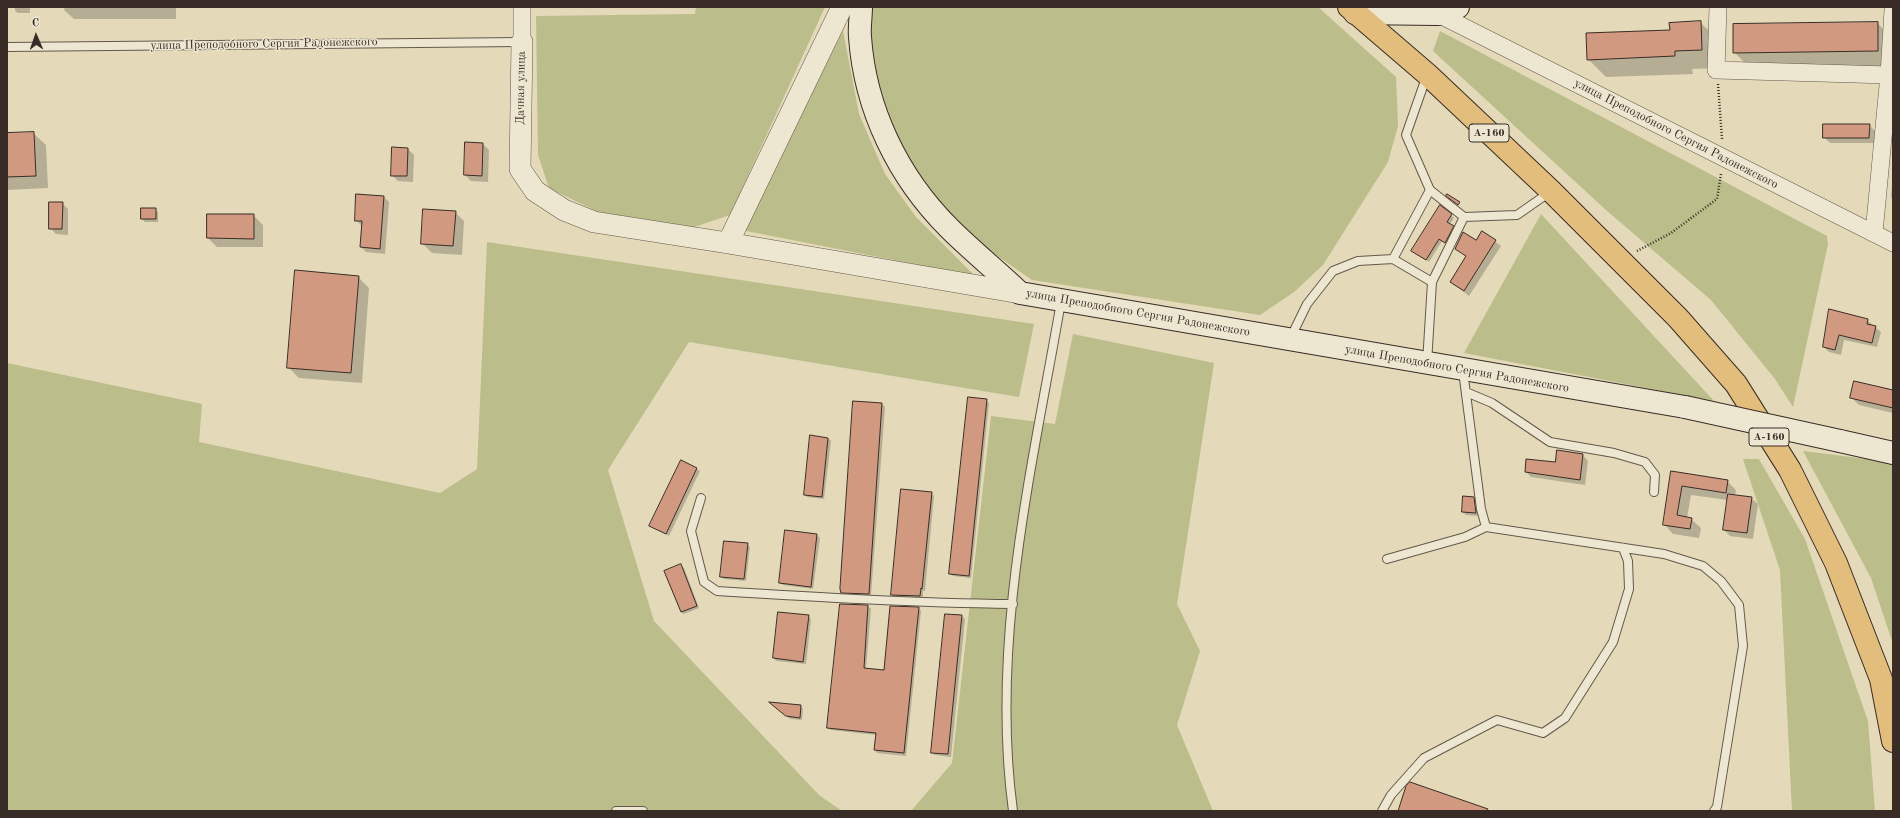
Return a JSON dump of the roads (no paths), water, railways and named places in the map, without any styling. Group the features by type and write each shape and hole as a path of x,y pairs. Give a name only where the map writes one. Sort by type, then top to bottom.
{"highway":[{"name":"А-160","path":"1352,10 1427,74 1550,191 1678,318 1736,384 1790,470 1836,563 1881,679 1893,741"}],"main road":[{"path":"861,7 860,36 863,64 870,98 884,138 912,185 948,227 1020,293"},
{"path":"1352,10 1438,14 1458,7"},
{"name":"улица Преподобного Сергия Радонежского","path":"1020,293 1684,407 1893,452"}],"street":[{"name":"Дачная улица","path":"522,7 520,168 535,191 564,210 594,222 728,243"},
{"path":"1718,7 1716,70 1891,75"},
{"path":"1874,234 1886,172 1893,10"},
{"path":"841,12 728,243 1020,293"},
{"name":"улица Преподобного Сергия Радонежского","path":"1438,14 1893,243"}],"lane":[{"name":"улица Преподобного Сергия Радонежского","path":"7,47 522,42"},
{"path":"1427,74 1406,135 1430,190 1464,217 1517,215 1550,191"},
{"path":"1393,259 1430,190"},
{"path":"1427,363 1432,282 1464,217"},
{"path":"1290,340 1307,304 1333,271 1358,261 1393,259 1432,282"},
{"path":"1013,811 1007,768 1006,668 1021,537 1062,301"},
{"path":"1463,370 1481,509 1486,526"},
{"path":"1466,392 1492,403 1550,442 1614,453 1645,462 1655,475 1654,492"},
{"path":"702,498 690,531 704,582 718,591 932,603 1013,604"},
{"path":"1387,559 1465,537 1486,526 1664,554 1703,566 1721,581 1738,605 1743,646 1717,807 1714,811"},
{"path":"1382,811 1391,795 1424,758 1497,720 1542,733 1565,718 1613,642 1629,589 1628,561 1623,548"},
{"path":"616,811 643,811"}]}
